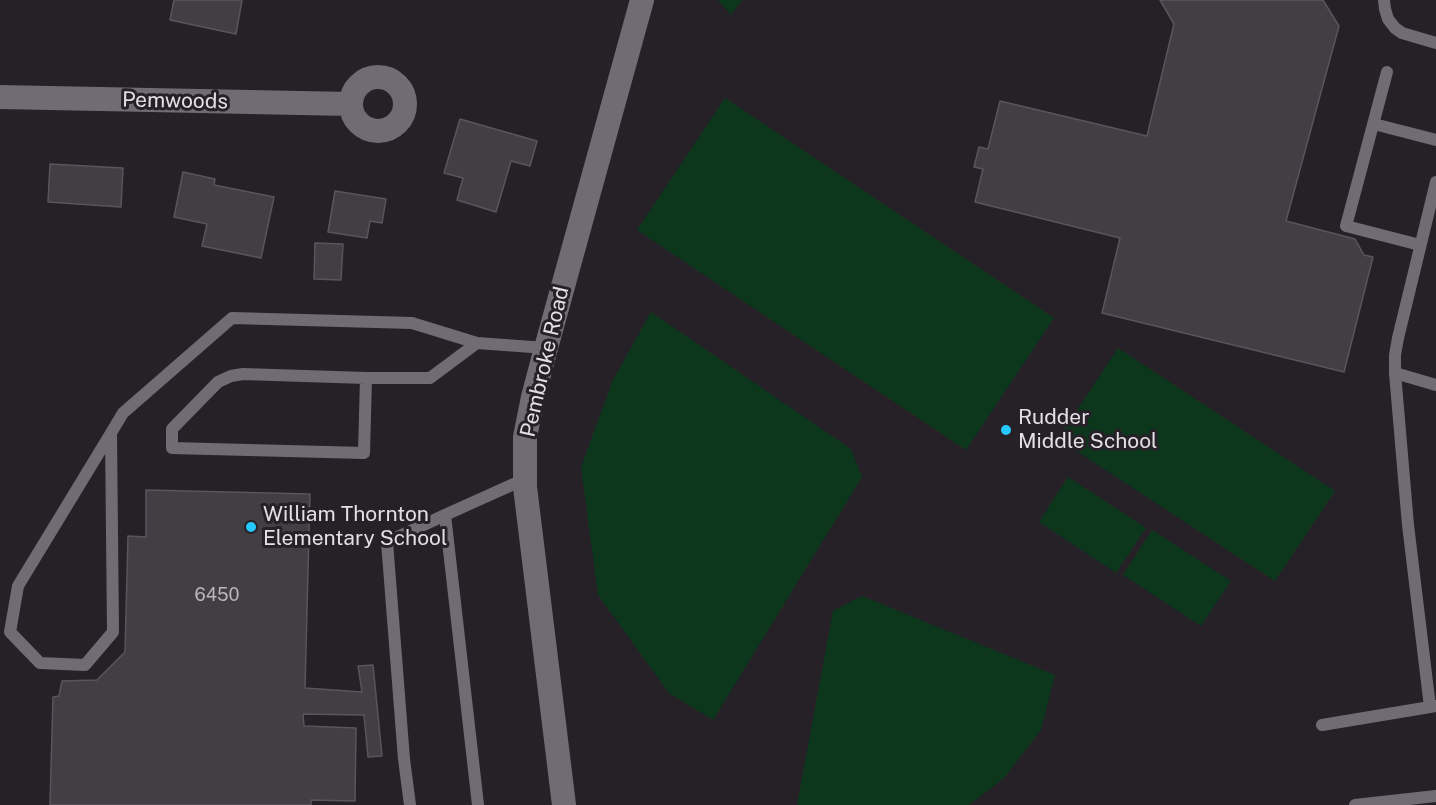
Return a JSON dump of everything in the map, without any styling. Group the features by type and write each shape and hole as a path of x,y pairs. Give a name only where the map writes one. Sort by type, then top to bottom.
{"street":[{"name":"Pembroke Road","path":"564,805 525,487 525,437 546,348 642,0"},
{"name":"Pemwoods","path":"0,97 350,104"}],"lane":[{"path":"1384,0 1384,9 1395,28 1402,33 1436,43"},
{"path":"1388,72 1346,226 1420,245"},
{"path":"1374,124 1436,140"},
{"path":"1322,725 1433,707 1408,525 1395,355 1436,182"},
{"path":"111,433 113,632 85,665 40,663 10,632 18,586 123,413 232,318 412,323 477,344 546,348"},
{"path":"366,378 364,453 172,448 172,429 218,382 231,376 243,374 430,378 477,344"},
{"path":"1395,373 1436,385"},
{"path":"410,805 404,759 387,542 525,479"},
{"path":"445,515 478,805"},
{"path":"1355,805 1436,796"}],"green space":[{"path":"718,0 742,0 731,15"},
{"path":"725,98 1054,318 966,450 637,230"},
{"path":"651,312 851,449 862,477 713,720 669,693 598,595 581,467 613,380"},
{"path":"1118,348 1335,491 1275,581 1058,439"},
{"path":"1068,477 1146,528 1116,573 1039,522"},
{"path":"1152,530 1231,581 1201,626 1123,575"},
{"path":"862,596 1055,675 1041,730 1004,778 969,805 797,805 833,611"}],"building":[{"path":"174,0 242,0 236,34 170,20"},
{"path":"1160,0 1323,0 1339,26 1286,221 1355,239 1364,255 1373,257 1344,372 1102,313 1120,238 975,202 983,169 974,167 979,147 988,149 1000,101 1147,136 1174,24"},
{"path":"460,119 537,141 530,166 511,161 496,212 457,200 463,178 444,173"},
{"path":"50,164 123,168 121,207 48,202"},
{"path":"183,172 215,179 214,185 274,197 261,258 202,246 207,224 174,217"},
{"path":"335,191 386,199 382,223 370,221 367,238 328,232"},
{"path":"315,243 343,244 341,280 314,279"},
{"path":"146,490 310,494 305,688 362,692 358,666 373,665 382,756 368,757 364,715 303,714 304,726 356,728 355,801 311,800 311,805 50,805 53,697 59,696 62,681 97,680 125,652 128,536 146,537"}],"place":[{"name":"Rudder Middle School","path":"1006,430"},
{"name":"William Thornton Elementary School","path":"251,527"}]}
